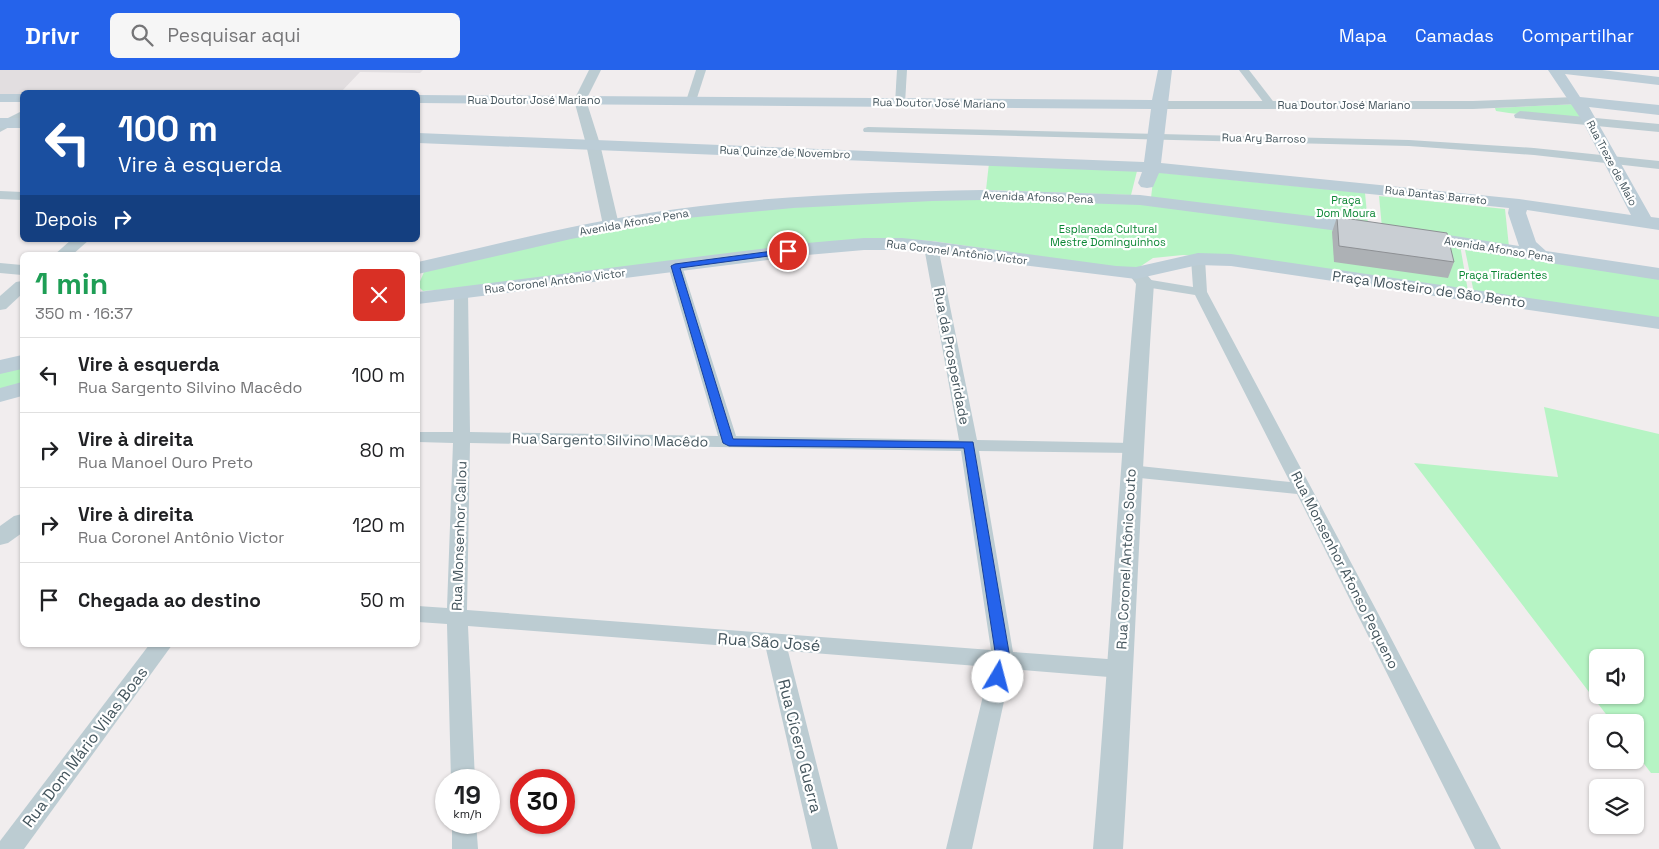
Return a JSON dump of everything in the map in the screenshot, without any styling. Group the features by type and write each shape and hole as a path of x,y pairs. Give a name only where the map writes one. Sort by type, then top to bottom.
{"main road":[{"path":"1140,200 1152,167 1165,70"},
{"path":"1555,70 1579,103 1659,110"},
{"path":"1579,103 1566,70 1659,81"},
{"path":"1645,70 1659,72"},
{"path":"0,98 20,98"},
{"name":"Rua Doutor José Mariano","path":"420,99 1159,105"},
{"name":"Rua Treze de Maio","path":"1579,103 1610,158 1651,223"},
{"name":"Rua Quinze de Novembro","path":"420,138 1152,167"},
{"path":"980,159 982,195"},
{"name":"Rua Dantas Barreto","path":"1152,167 1379,217 1519,204 1651,223"},
{"name":"Avenida Afonso Pena","path":"420,268 611,225 707,210 865,199 982,195 1140,200 1379,217 1541,256 1659,274"},
{"path":"1519,204 1517,213 1527,244 1541,256"},
{"name":"Rua Coronel Antônio Victor","path":"420,298 846,245 883,243 930,247 1141,278 1198,259"},
{"name":"Praça Mosteiro de São Bento","path":"1198,259 1232,260 1659,323"},
{"path":"0,367 20,362"},
{"path":"0,395 20,390"}],"street":[{"path":"595,70 580,100 593,144 611,225"},
{"path":"691,101 701,70"},
{"path":"900,103 902,70"},
{"path":"1244,70 1271,105"},
{"path":"1467,105 1579,103"},
{"name":"Rua Doutor José Mariano","path":"1159,105 1467,105"},
{"path":"1467,105 1506,113 1659,128"},
{"name":"Rua Ary Barroso","path":"868,130 1340,140 1501,149 1610,158 1659,165"},
{"path":"0,195 20,196"},
{"path":"66,252 78,242"},
{"name":"Rua da Prosperidade","path":"930,247 969,445 1003,658 959,849"},
{"path":"1141,278 1200,292 1198,259"},
{"path":"675,266 729,443"},
{"path":"0,268 20,270"},
{"name":"Rua Coronel Antônio Souto","path":"1108,849 1121,669 1141,278"},
{"path":"0,304 20,288"},
{"name":"Rua Monsenhor Afonso Pequeno","path":"1200,292 1488,849"},
{"name":"Rua Monsenhor Callou","path":"461,293 462,437 457,617 463,769"},
{"name":"Rua Sargento Silvino Macêdo","path":"420,437 1132,448"},
{"path":"1130,471 1303,489"},
{"name":"Rua São José","path":"420,614 1003,658 1121,669"},
{"name":"Rua Cícero Guerra","path":"775,642 825,849"},
{"name":"Rua Dom Mário Vilas Boas","path":"9,849 160,647"},
{"path":"464,834 465,849"}],"shaded area":[{"path":"0,70 423,70 420,73 360,72 343,90 20,90 20,96 0,96"}],"green space":[{"path":"1576,104 1587,121 1509,113 1496,111 1495,108"},
{"path":"989,163 1137,171 1131,195 986,190"},
{"name":"Praça Dom Moura","path":"1154,172 1365,193 1368,224 1151,198"},
{"path":"1379,196 1505,209 1509,247 1382,228"},
{"name":"Esplanada Cultural Mestre Dominguinhos","path":"924,198 1138,203 1460,245 1468,291 1230,258 1183,255 1153,258 1135,270 932,241 876,238 450,289 423,291 420,288 420,281 424,272 600,230 702,214"},
{"name":"Praça Tiradentes","path":"1464,245 1659,277 1659,321 1474,293"},
{"path":"20,363 20,387 0,392 0,368"},
{"path":"1544,407 1659,434 1659,773 1651,773 1644,764 1644,714 1606,714 1598,704 1644,704 1644,649 1589,649 1589,692 1414,463 1558,477"}],"building":[{"path":"1337,217 1447,233 1454,262 1339,246"}],"route":[{"path":"788,251 675,266 729,443 969,445 1003,658 998,677"}]}
